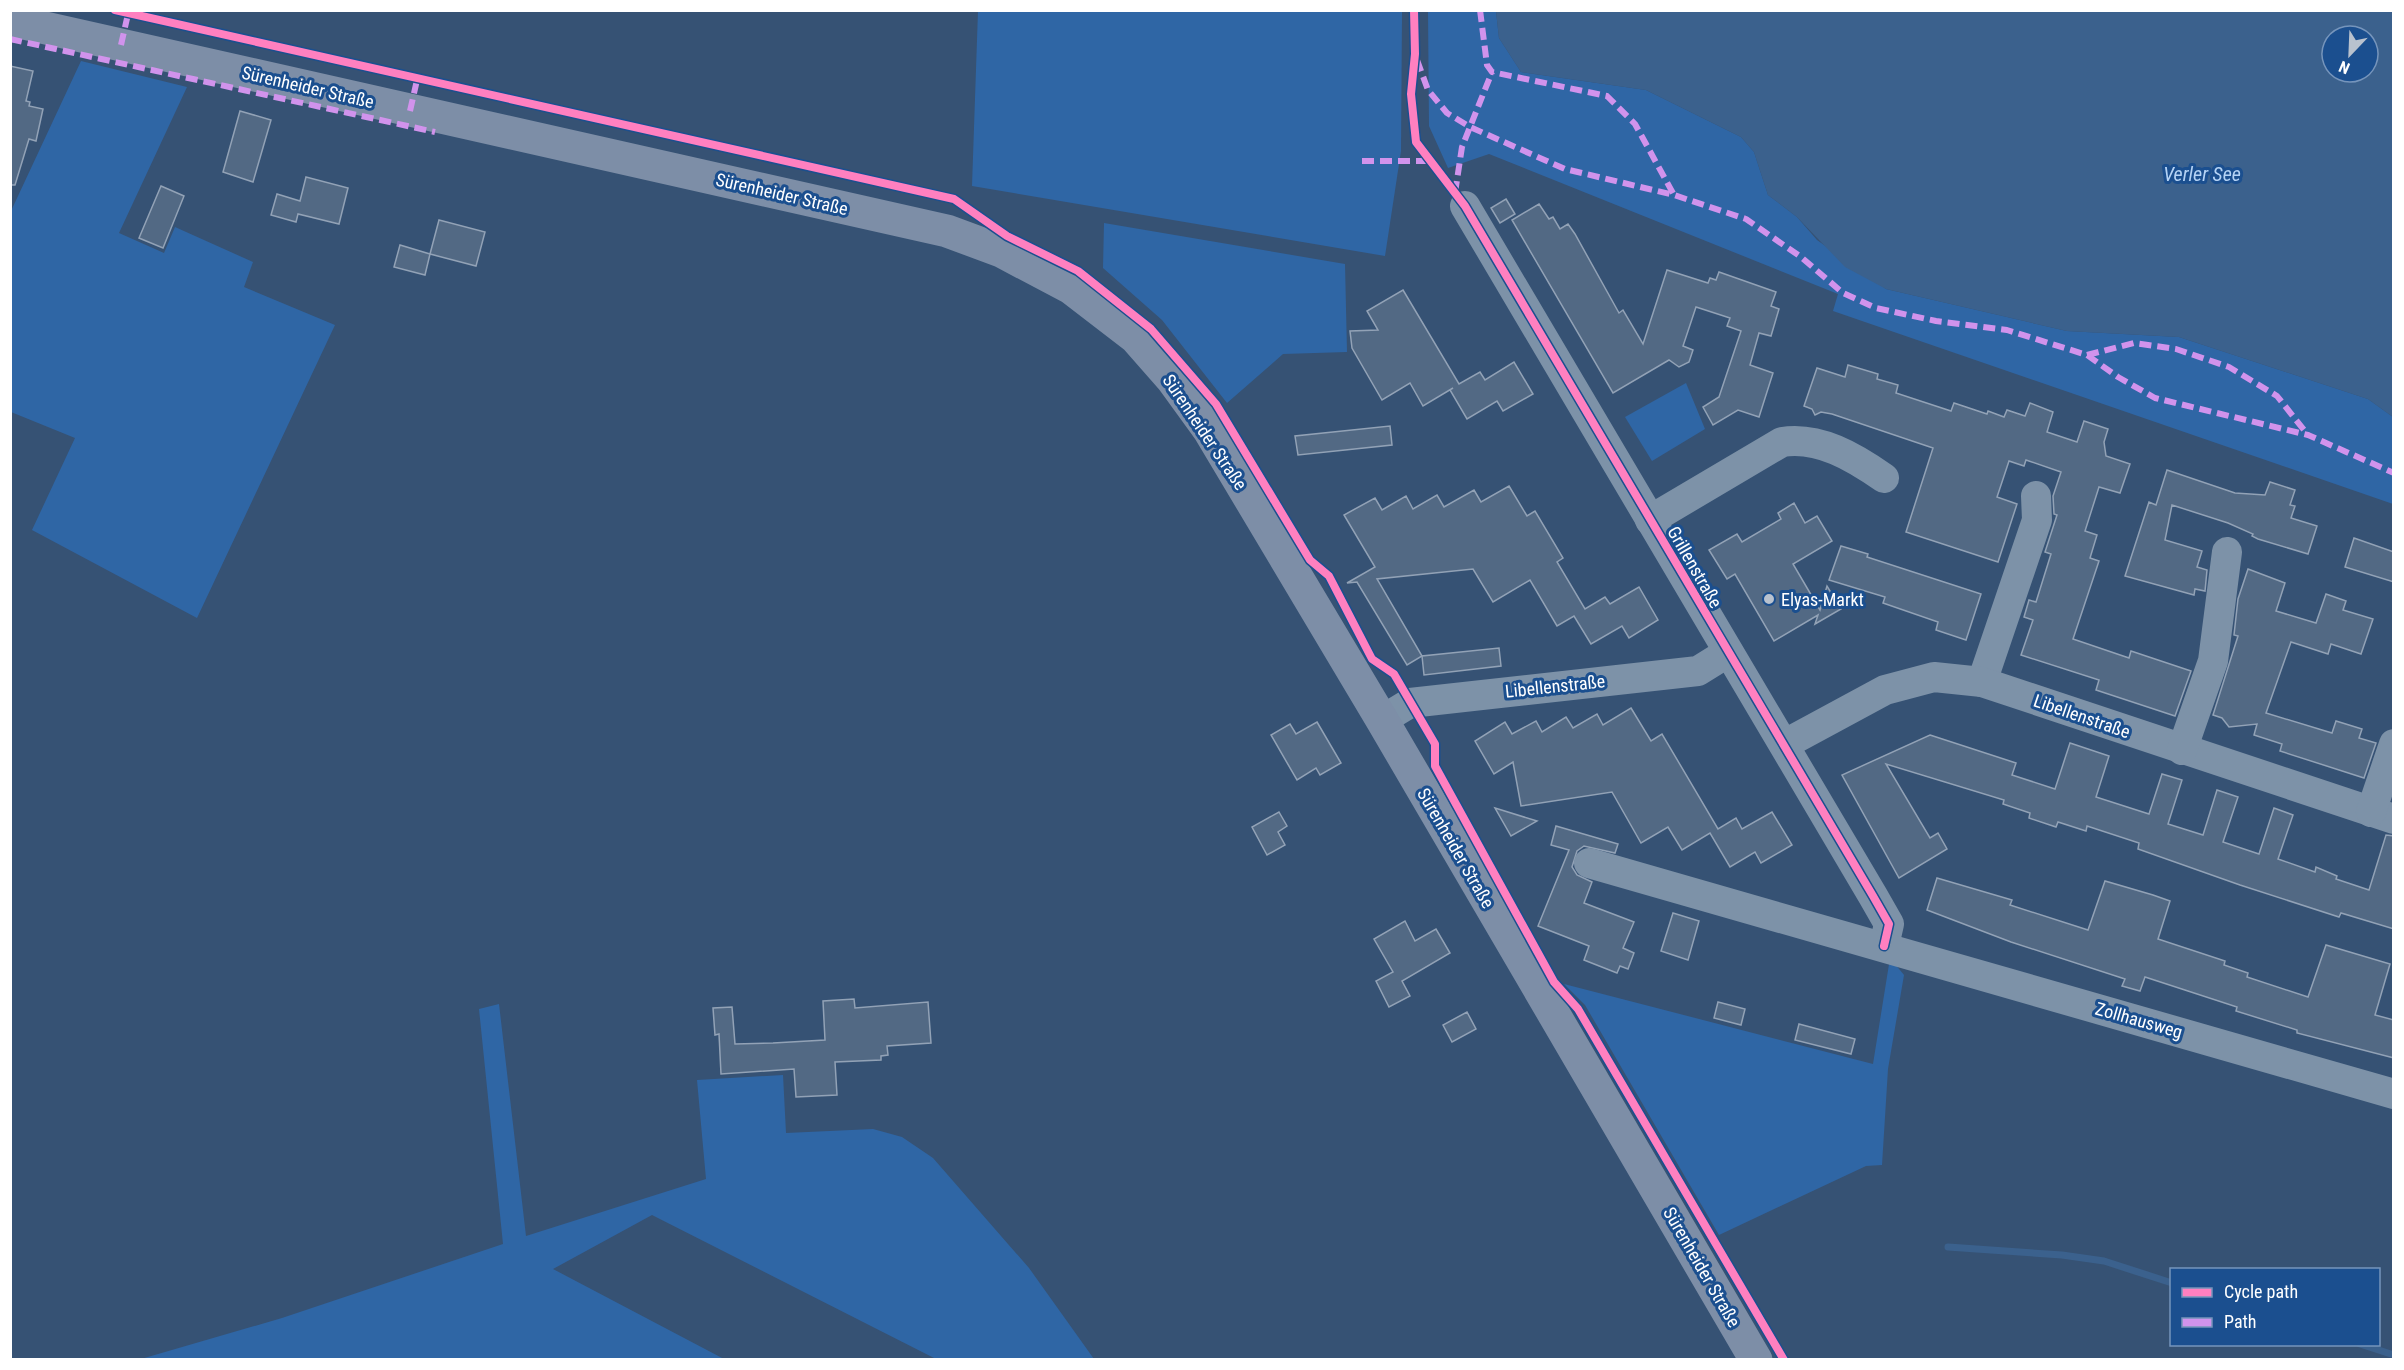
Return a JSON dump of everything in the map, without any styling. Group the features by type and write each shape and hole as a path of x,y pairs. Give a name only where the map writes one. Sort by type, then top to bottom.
{"main road":[{"name":"Sürenheider Straße","path":"10,20 947,231 1001,251 1071,288 1136,338 1172,379 1209,430 1382,720 1756,1359"}],"street":[{"name":"Grillenstraße","path":"1465,206 1728,653 1785,744 1889,924 1884,946"},
{"name":"Grillenstraße","path":"1650,520 1782,442 1800,439 1853,456 1884,478"},
{"path":"1982,682 2037,520 2036,496"},
{"path":"2182,750 2213,660 2227,552"},
{"name":"Libellenstraße","path":"1382,720 1410,703 1698,670 1728,653"},
{"name":"Libellenstraße","path":"1785,744 1886,690 1934,677 1982,682 2382,816 2394,744"},
{"path":"1589,863 1884,946"},
{"name":"Zollhausweg","path":"1884,946 2394,1094"}],"shaded area":[{"path":"978,11 1402,11 1401,151 1385,256 972,186"},
{"path":"1428,11 1496,11 1499,38 1521,72 1646,90 1741,137 1754,152 1768,195 1797,217 1817,240 1886,289 2067,331 2179,337 2368,399 2393,417 2393,504 1833,311 1838,294 1489,154 1448,168 1429,126"},
{"path":"81,61 187,87 119,233 164,253 175,227 253,262 244,287 335,325 197,618 32,530 75,438 11,412 11,211"},
{"path":"1104,223 1345,264 1347,352 1283,354 1227,403 1162,320 1103,268"},
{"path":"1686,383 1705,429 1652,461 1625,417"},
{"path":"1890,958 1904,975 1888,1069 1882,1165 1866,1166 1719,1235 1585,1005 1564,984 1873,1064"},
{"path":"499,1004 526,1236 706,1179 697,1080 783,1075 786,1133 873,1129 902,1137 933,1158 1029,1268 1094,1359 936,1359 652,1215 553,1269 724,1359 141,1359 282,1318 503,1244 479,1009"}],"water":[{"name":"Verler See","path":"1496,11 2393,11 2393,417 2368,399 2179,337 2067,331 1886,289 1845,267 1797,217 1768,195 1754,152 1741,137 1646,90 1521,72 1499,38"}],"building":[{"path":"10,66 33,71 26,101 30,102 29,106 43,109 36,141 29,139 15,185 10,185"},
{"path":"240,111 271,120 253,182 223,172"},
{"path":"306,177 348,188 339,224 298,214 296,222 271,215 277,194 300,201"},
{"path":"161,186 184,196 163,248 139,238"},
{"path":"1506,199 1515,214 1500,223 1491,208"},
{"path":"1539,204 1549,219 1553,217 1560,229 1568,224 1619,313 1623,310 1643,344 1667,270 1708,283 1710,278 1716,280 1719,272 1776,292 1771,306 1779,309 1771,336 1759,333 1750,365 1773,373 1759,417 1738,410 1713,425 1703,407 1719,397 1741,331 1727,326 1730,318 1696,307 1683,346 1693,350 1689,362 1679,367 1669,360 1613,393 1512,220"},
{"path":"439,220 485,232 476,266 430,254"},
{"path":"400,245 430,254 425,275 394,267"},
{"path":"1403,290 1459,384 1480,372 1485,380 1514,362 1533,394 1503,411 1497,401 1467,419 1450,390 1453,388 1423,406 1410,383 1382,400 1352,348 1350,331 1378,330 1367,311"},
{"path":"1848,365 1878,374 1877,379 1898,385 1896,393 1951,411 1954,403 1987,414 1988,411 2004,417 2007,410 2025,416 2030,403 2053,412 2047,432 2077,442 2084,421 2108,429 2104,442 2106,456 2130,464 2120,493 2099,487 2085,531 2097,535 2090,558 2099,561 2073,639 2129,658 2131,651 2191,671 2175,716 2096,690 2099,680 2021,655 2033,620 2024,617 2029,600 2036,602 2051,554 2045,552 2057,515 2054,514 2053,496 2061,472 2026,460 2024,466 2009,461 1997,497 2017,504 1998,562 1906,532 1933,448 1832,414 1821,412 1815,415 1812,409 1804,406 1817,368 1845,377"},
{"path":"1390,426 1392,445 1298,455 1295,436"},
{"path":"2167,470 2235,493 2265,495 2270,482 2295,490 2290,505 2295,506 2291,518 2317,526 2308,554 2258,539 2252,536 2253,534 2228,523 2172,505 2165,540 2202,551 2197,567 2207,570 2205,591 2195,589 2194,595 2125,576 2149,502 2156,505"},
{"path":"1509,486 1527,516 1535,511 1563,558 1557,562 1585,609 1605,597 1610,604 1639,587 1658,620 1629,638 1622,626 1591,644 1574,616 1557,626 1530,580 1493,602 1473,569 1377,579 1422,656 1407,665 1357,582 1347,583 1375,567 1344,515 1375,498 1382,510 1406,496 1413,509 1437,495 1444,507 1474,490 1481,502"},
{"path":"1794,503 1805,523 1817,516 1832,541 1793,564 1820,610 1827,586 1841,609 1815,624 1818,615 1774,641 1735,574 1727,579 1709,550 1737,534 1742,542 1781,519 1778,513"},
{"path":"2354,538 2394,552 2394,582 2345,567"},
{"path":"1841,546 1868,554 1867,557 1981,594 1966,640 1936,630 1938,622 1883,603 1885,597 1829,580"},
{"path":"2248,569 2285,583 2276,611 2316,623 2326,594 2346,601 2343,610 2373,619 2361,654 2331,644 2328,654 2291,642 2266,713 2332,733 2336,721 2362,729 2359,738 2376,743 2364,778 2280,751 2282,744 2254,735 2257,724 2229,727 2222,718 2213,715 2238,636 2234,635 2238,599"},
{"path":"1499,648 1501,666 1424,675 1422,656"},
{"path":"1631,708 1651,741 1662,734 1718,829 1736,818 1742,829 1772,812 1792,845 1761,863 1755,852 1730,867 1710,833 1682,850 1668,827 1641,843 1612,792 1521,806 1513,762 1494,774 1475,741 1505,722 1512,734 1536,721 1542,732 1566,717 1573,728 1597,714 1603,725"},
{"path":"1317,722 1341,763 1320,775 1316,768 1297,780 1271,735 1290,724 1296,734"},
{"path":"1930,735 2016,763 2012,775 2055,789 2070,743 2109,756 2096,797 2149,814 2162,774 2182,780 2168,824 2203,835 2217,790 2238,797 2223,842 2259,854 2274,808 2293,815 2278,859 2315,872 2316,867 2337,876 2336,879 2369,890 2386,835 2394,836 2394,929 2341,913 2339,917 2240,885 2138,849 2139,843 2087,826 2086,831 2058,822 2056,827 2029,818 2030,813 2003,804 2004,800 1886,764 1930,838 1938,833 1947,849 1899,878 1842,775"},
{"path":"1495,808 1537,821 1511,836"},
{"path":"1279,812 1287,826 1278,832 1285,845 1267,855 1252,827"},
{"path":"1556,826 1618,844 1615,853 1584,846 1577,851 1572,867 1577,875 1592,882 1584,903 1634,922 1623,948 1634,953 1628,969 1620,966 1617,973 1584,960 1589,946 1538,926 1569,850 1551,845"},
{"path":"1937,878 2012,900 2010,905 2088,930 2105,881 2153,895 2170,901 2158,939 2225,961 2224,965 2248,973 2247,977 2308,997 2326,945 2390,964 2375,1015 2394,1020 2394,1058 2297,1033 2297,1030 2236,1011 2237,1007 2145,977 2140,991 2122,986 2125,979 2011,942 1927,910"},
{"path":"1673,913 1699,921 1688,960 1661,951"},
{"path":"1405,921 1415,941 1436,929 1450,953 1402,981 1410,996 1389,1007 1376,981 1393,972 1374,939"},
{"path":"854,999 855,1008 928,1002 931,1043 887,1046 888,1055 881,1056 881,1060 835,1062 837,1095 796,1097 794,1069 721,1074 719,1034 715,1035 713,1008 732,1007 735,1044 825,1040 823,1001"},
{"path":"1718,1002 1745,1009 1741,1025 1714,1018"},
{"path":"1467,1012 1476,1029 1452,1042 1443,1025"},
{"path":"1799,1024 1855,1039 1851,1054 1795,1040"}],"waterway":[{"path":"1948,1247 2062,1255 2104,1261 2170,1282"},
{"path":"2366,1346 2394,1355"}],"marked path":[{"path":"1480,10 1487,65 1492,72 1607,96 1635,124 1674,195"},
{"path":"121,45 128,14"},
{"path":"10,39 435,132"},
{"path":"1417,60 1428,90 1447,113 1470,127 1565,169 1674,195 1746,219 1801,257 1843,293 1876,308 1936,321 2007,330 2087,355 2118,377 2155,398 2308,435 2394,473"},
{"path":"1455,193 1462,147 1492,72"},
{"path":"410,111 417,80"},
{"path":"1362,161 1428,161"},
{"path":"2087,355 2134,343 2176,349 2229,367 2277,396 2308,435"}],"cycle path":[{"path":"115,10 954,199 1007,236 1078,271 1151,329 1216,404 1310,560 1329,576 1372,659 1394,674 1435,744 1435,766 1554,982 1578,1009 1784,1360"},
{"path":"1414,10 1415,54 1411,94 1416,142 1465,206 1873,896 1889,924 1884,946"}],"place":[{"name":"Elyas-Markt","path":"1769,599"}]}
